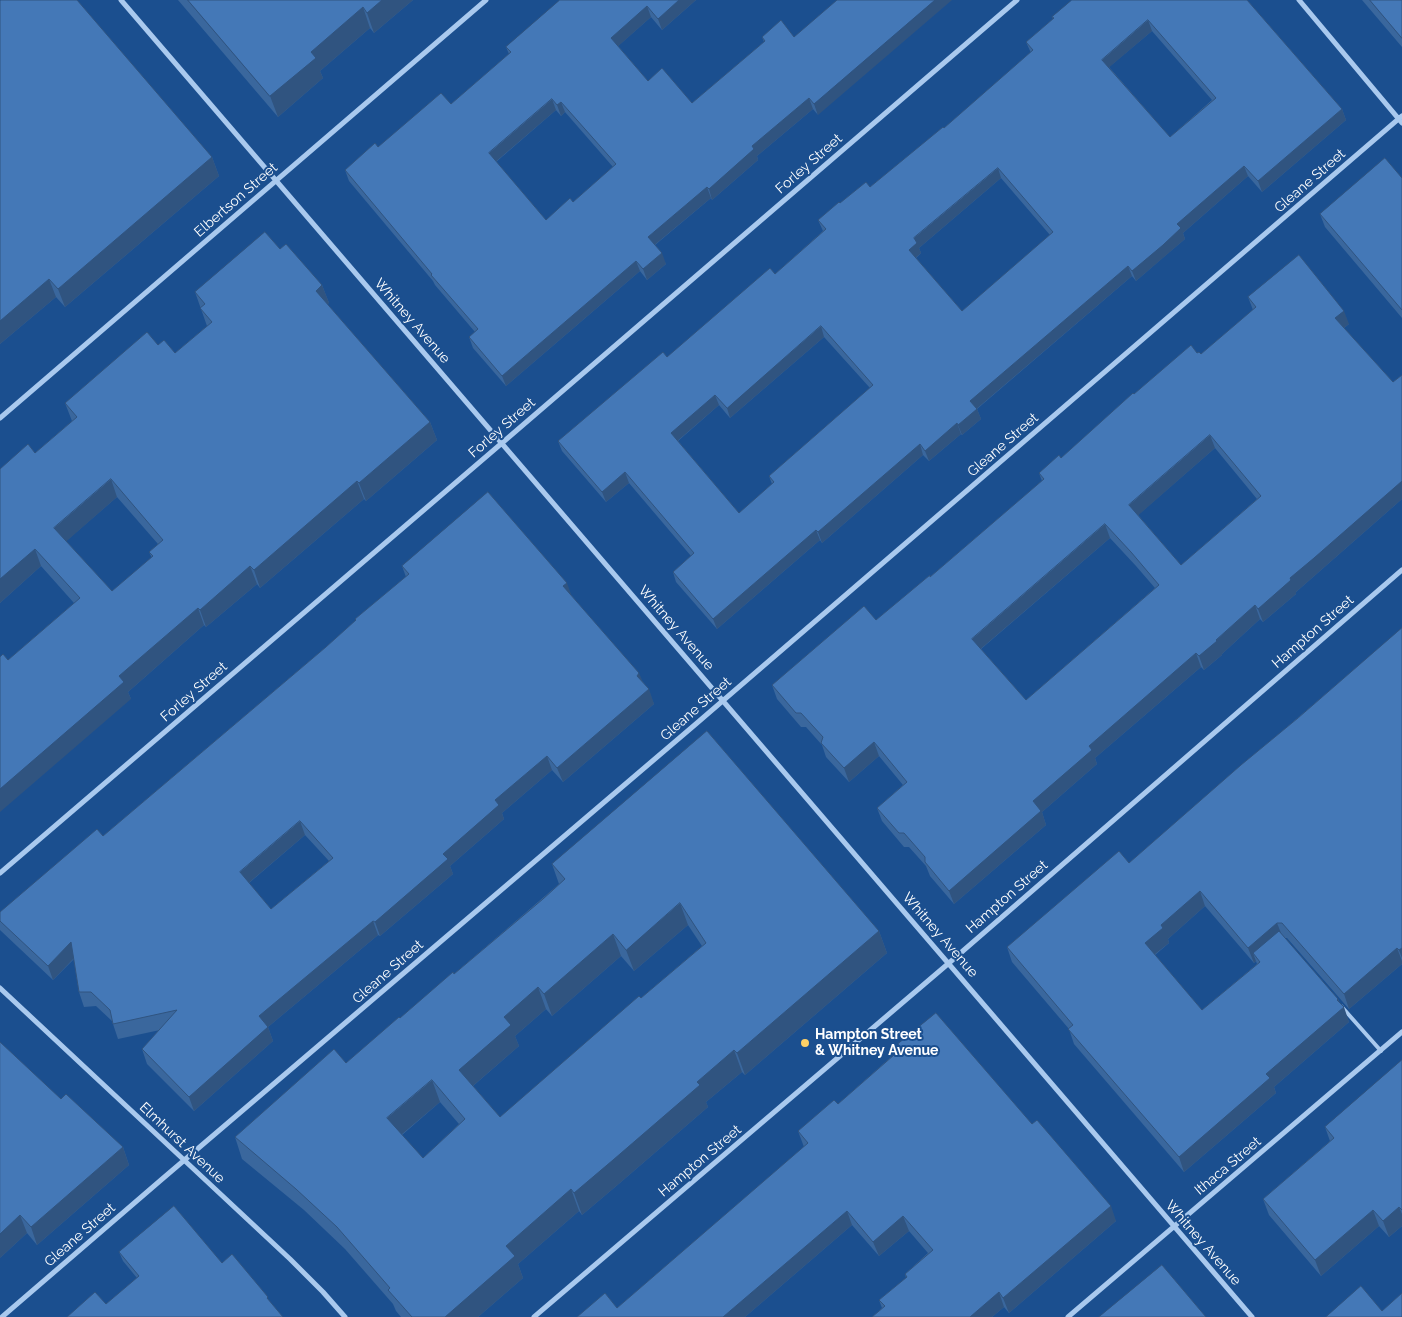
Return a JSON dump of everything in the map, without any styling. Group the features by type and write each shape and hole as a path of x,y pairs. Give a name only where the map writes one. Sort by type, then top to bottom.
{"street":[{"name":"Whitney Avenue","path":"121,0 1252,1317"},
{"name":"Elbertson Street","path":"0,418 486,0"},
{"name":"Forley Street","path":"0,872 502,444 1017,0"},
{"path":"1299,0 1401,119"},
{"name":"Gleane Street","path":"2,1317 1401,119"},
{"name":"Hampton Street","path":"534,1317 949,963 1402,570"},
{"name":"Elmhurst Avenue","path":"0,988 317,1285 345,1317"},
{"name":"Ithaca Street","path":"1068,1317 1402,1032"}],"lane":[{"path":"1336,999 1381,1051"}],"building":[{"path":"77,0 212,157 58,289 49,279 0,321 0,1"},
{"path":"188,0 382,0 367,13 363,7 311,52 316,58 270,96"},
{"path":"560,0 679,0 658,19 647,6 611,38 648,81 662,68 692,103 765,41 762,37 781,20 794,37 837,0 935,0 814,104 809,98 752,146 754,149 709,189 707,187 648,237 662,253 643,269 636,261 502,376 469,337 478,329 345,170 375,143 378,147 441,93 451,104 511,52 506,47","holes":["552,99 557,105 561,102 616,164 573,202 570,198 546,220 489,153"]},
{"path":"1072,0 1247,0 1342,109 1258,181 1244,166 1177,224 1181,228 1163,245 1132,271 1128,266 970,401 977,409 958,425 957,423 925,451 920,444 713,619 673,572 694,553 625,472 602,492 558,441 663,352 667,357 770,268 775,274 826,229 818,220 866,182 870,187 944,128 1033,50 1026,42 1054,18 1052,17","holes":["1148,20 1216,98 1170,137 1102,60","998,168 1053,232 962,311 909,250 917,243 914,238","821,326 873,385 769,476 774,482 739,513 671,433 715,395 727,408"]},
{"path":"1370,0 1402,0 1402,38"},
{"path":"1385,158 1402,178 1402,310 1320,214"},
{"path":"265,232 280,249 286,244 322,285 316,291 430,422 359,483 357,481 254,570 250,566 200,610 198,608 119,676 124,682 0,789 0,657 3,654 8,660 80,598 35,549 0,579 0,469 28,444 35,453 77,417 65,403 147,332 158,345 164,340 175,353 212,322 200,308 205,304 195,292","holes":["111,479 163,540 149,552 153,556 112,591 54,528"]},
{"path":"1299,255 1344,311 1335,318 1393,382 1402,375 1402,481 1290,578 1291,580 1258,609 1255,605 1217,641 1199,656 1196,653 1089,746 1092,750 1033,801 1041,811 949,891 925,862 925,857 904,833 899,833 877,808 907,782 874,742 844,768 821,743 823,737 801,713 796,713 772,685 864,606 876,620 930,575 930,577 1044,479 1039,473 1059,455 1061,458 1133,393 1191,345 1197,353 1201,354 1256,307 1248,297","holes":["1210,435 1261,496 1181,565 1129,505","1105,524 1159,585 1026,700 972,639"]},
{"path":"488,492 567,583 563,586 639,673 637,676 649,689 557,768 547,756 495,800 499,805 443,854 448,859 375,922 373,921 259,1016 268,1027 189,1097 142,1049 177,1010 113,1024 110,1010 91,992 79,992 71,942 48,966 0,921 0,912 97,829 103,836 326,647 355,619 409,574 402,566","holes":["300,821 333,858 271,909 240,872"]},
{"path":"1402,628 1402,948 1399,950 1397,948 1344,994 1282,923 1277,923 1248,948 1200,891 1161,925 1163,928 1145,943 1202,1010 1260,962 1253,953 1279,931 1344,1007 1266,1074 1270,1078 1179,1157 1068,1029 1073,1025 1007,947 1119,851 1129,863"},
{"path":"707,731 879,931 737,1053 734,1050 697,1082 700,1085 574,1193 571,1189 506,1246 515,1256 445,1317 412,1317 388,1290 390,1288 337,1227 235,1137 334,1049 346,1063 543,899 565,879 552,864","holes":["680,903 706,943 641,998 639,996 500,1117 459,1070 511,1025 504,1017 538,987 544,994 613,934 626,950","432,1080 465,1119 423,1158 387,1118"]},
{"path":"936,1013 1032,1124 1037,1120 1111,1206 1003,1298 999,1292 970,1317 872,1317 885,1306 879,1300 907,1277 905,1274 933,1250 903,1216 873,1242 847,1211 723,1317 577,1317 605,1293 617,1308 808,1143 798,1131 834,1100 838,1104 902,1048 898,1044"},
{"path":"0,1042 61,1099 66,1094 123,1147 31,1227 20,1215 0,1234"},
{"path":"1402,1060 1402,1210 1399,1207 1383,1221 1373,1210 1315,1260 1263,1199 1334,1138 1325,1127"},
{"path":"174,1206 222,1263 232,1254 283,1317 67,1317 95,1292 106,1304 139,1276 119,1252"},
{"path":"1162,1265 1206,1317 1099,1317"},
{"path":"1361,1286 1382,1311 1402,1293 1402,1317 1326,1317"}],"place":[{"name":"Hampton Street & Whitney Avenue","path":"805,1043"}]}
